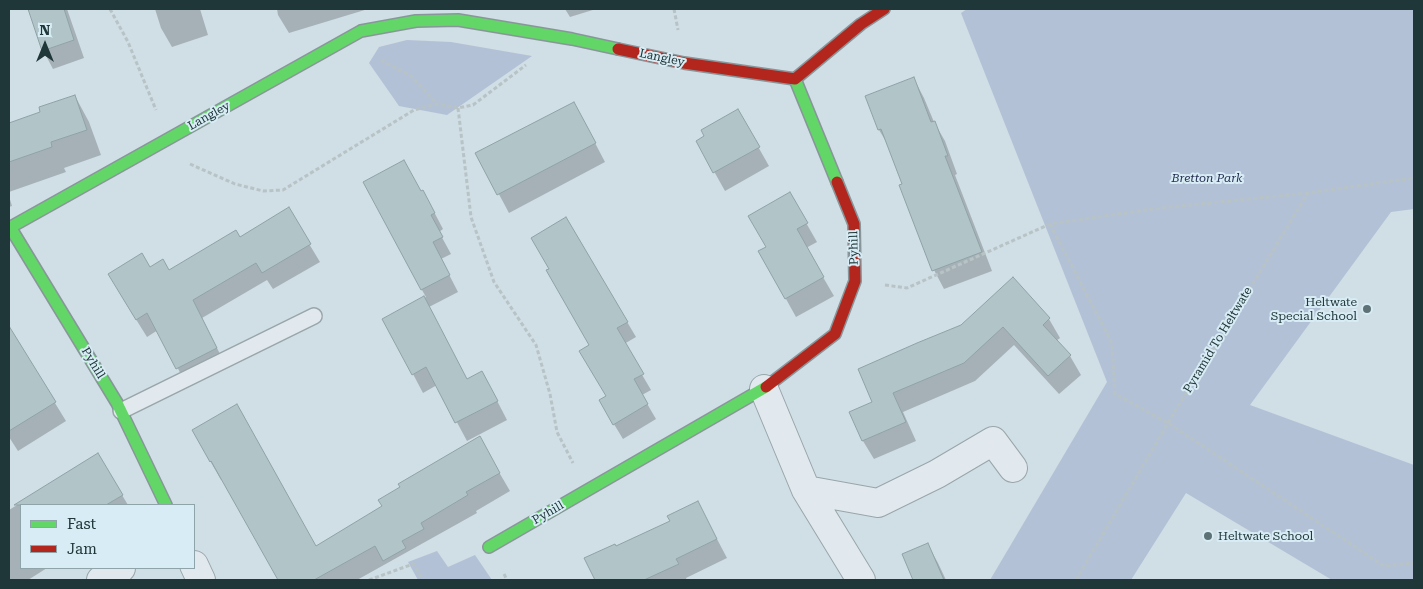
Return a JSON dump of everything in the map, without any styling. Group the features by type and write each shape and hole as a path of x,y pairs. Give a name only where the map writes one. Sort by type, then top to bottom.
{"street":[{"path":"795,79 861,24 884,9"},
{"name":"Langley","path":"10,228 361,31 415,15 458,20 572,39 684,63 795,79"},
{"name":"Pyhill","path":"489,547 764,389 836,334 855,281 854,224 795,79"},
{"name":"Pyhill","path":"10,228 118,403 166,504"},
{"path":"764,389 806,490 861,580"},
{"path":"806,490 878,503 937,474 993,441 1013,468"},
{"path":"195,567 201,580"},
{"path":"101,580 119,569"}],"lane":[{"path":"121,411 314,316"}],"path":[{"path":"110,9 128,42 168,139 180,160 235,184 263,191 282,190 414,110 437,104 458,108 473,105 526,65 533,64"},
{"path":"361,31 373,56 411,76 437,104"},
{"path":"458,108 471,217 494,282 536,345 550,394 556,432 588,490"},
{"path":"855,281 907,288 1050,224 1152,209 1308,193 1414,178"},
{"name":"Pyramid To Heltwate","path":"1076,580 1168,423 1308,193"},
{"path":"1050,224 1112,343 1115,394 1168,423 1384,566 1414,563"},
{"path":"369,580 414,564 423,580"}],"green space":[{"name":"Bretton Park","path":"967,9 1414,9 1414,209 1391,212 1250,405 1414,465 1414,580 1332,580 1186,493 1131,580 990,580 1107,382 961,13"},
{"path":"407,40 451,42 532,56 447,115 399,106 369,63 379,47"},
{"path":"437,551 448,567 475,555 492,580 418,580 408,562"}],"building":[{"path":"28,9 64,9 74,40 42,51"},
{"path":"914,77 931,122 935,121 948,156 945,156 982,252 932,271 899,185 902,184 881,129 878,130 865,96"},
{"path":"75,95 87,130 51,142 52,147 9,162 9,123 40,112 39,107"},
{"path":"574,102 596,143 497,195 475,153"},
{"path":"738,109 760,147 713,173 696,141 704,136 701,130"},
{"path":"404,160 435,213 431,215 443,237 433,242 450,275 421,290 363,182"},
{"path":"790,192 808,223 797,229 824,277 785,299 758,251 766,247 748,216"},
{"path":"289,207 311,244 262,273 256,263 193,300 217,348 176,369 147,313 136,320 108,274 142,253 150,267 163,259 169,270 236,230 240,237"},
{"path":"566,217 628,322 617,328 644,374 634,379 648,404 613,425 599,400 606,396 579,351 589,345 546,270 549,269 531,238"},
{"path":"1013,277 1050,318 1043,325 1071,355 1048,376 1003,327 964,363 893,393 906,422 862,441 849,412 872,402 858,369 961,325"},
{"path":"424,296 467,379 482,371 498,401 455,423 426,367 412,375 382,319"},
{"path":"9,326 56,402 9,431"},
{"path":"237,404 316,546 382,506 378,500 400,487 398,484 480,436 500,473 466,492 468,495 421,523 424,529 402,541 406,548 383,561 375,546 314,580 278,580 192,430"},
{"path":"98,453 123,495 108,504 14,505"},
{"path":"698,501 717,539 676,559 679,564 644,580 595,580 584,558 615,544 616,546 670,521 667,516"},
{"path":"928,543 944,580 913,580 902,554"}],"traffic: fast":[{"path":"9,228 361,31 416,21 458,20 572,39 618,49"},
{"path":"795,79 837,182"},
{"path":"10,227 117,403 166,504"},
{"path":"489,547 766,387"}],"traffic: jam":[{"path":"618,49 684,63 795,79 861,24 884,9"},
{"path":"766,387 835,334 855,281 854,224 837,182"}],"place":[{"name":"Heltwate Special School","path":"1367,309"},
{"name":"Heltwate School","path":"1208,536"}]}
